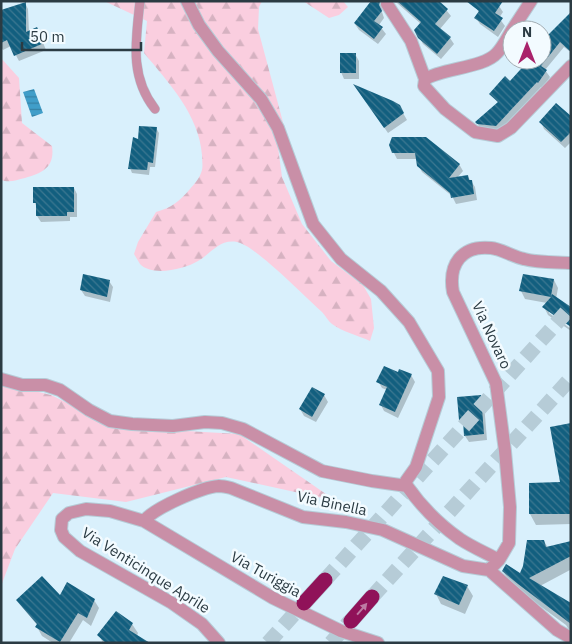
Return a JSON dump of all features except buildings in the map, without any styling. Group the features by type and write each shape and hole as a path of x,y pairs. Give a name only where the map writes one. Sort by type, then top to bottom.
{"highway":[{"path":"304,603 325,580"},
{"path":"351,620 372,596"}],"street":[{"path":"187,1 218,51 261,99 274,120 313,224 342,258 381,291 409,322 438,372 439,397 416,467 406,481 407,486 438,522 461,540 499,560"},
{"path":"519,20 531,1"},
{"path":"387,4 411,41 425,79 424,86 445,109 475,132 498,136 511,128 571,66"},
{"path":"425,79 434,74 481,62 496,55 502,46"},
{"name":"Via Novaro","path":"489,570 499,560 508,543 510,507 505,451 496,383 453,292 452,269 466,252 477,248 492,248 524,259 571,263"},
{"path":"1,380 60,390 89,410 110,420 132,424 173,426 205,422 222,423 243,429 322,471 407,486"},
{"name":"Via Binella","path":"144,521 148,516 168,503 207,488 219,486 231,488 303,517 346,522 383,530 463,566 489,570"},
{"name":"Via Venticinque Aprile","path":"144,521 110,510 86,509 69,513 62,519 61,530 64,537 80,551 172,603 202,624 219,643"},
{"name":"Via Turiggia","path":"144,521 272,598 341,631 378,643"},
{"path":"489,570 557,630 571,638"}],"lane":[{"path":"140,1 135,32 139,77 144,96 154,110"}],"green space":[{"path":"104,1 262,1 259,7 258,29 284,126 278,147 282,177 302,224 331,261 363,285 371,299 374,328 370,341 336,327 268,262 256,252 237,242 220,245 198,261 177,269 152,270 140,264 134,254 138,242 156,212 171,206 179,200 200,176 202,155 200,140 189,113 181,100 144,53 147,21"},
{"path":"303,1 343,1 348,7 339,15 329,18"},
{"path":"1,58 19,78 22,123 52,146 52,159 46,168 31,176 10,181 1,180"},
{"path":"1,383 51,395 116,427 239,434 336,501 226,477 126,502 53,493 15,549 1,586"}],"water":[{"path":"34,89 43,113 32,117 23,92"}],"tunnel":[{"path":"325,580 571,307"},
{"path":"372,597 571,378"},
{"path":"268,643 304,603"},
{"path":"331,643 350,621"}]}
